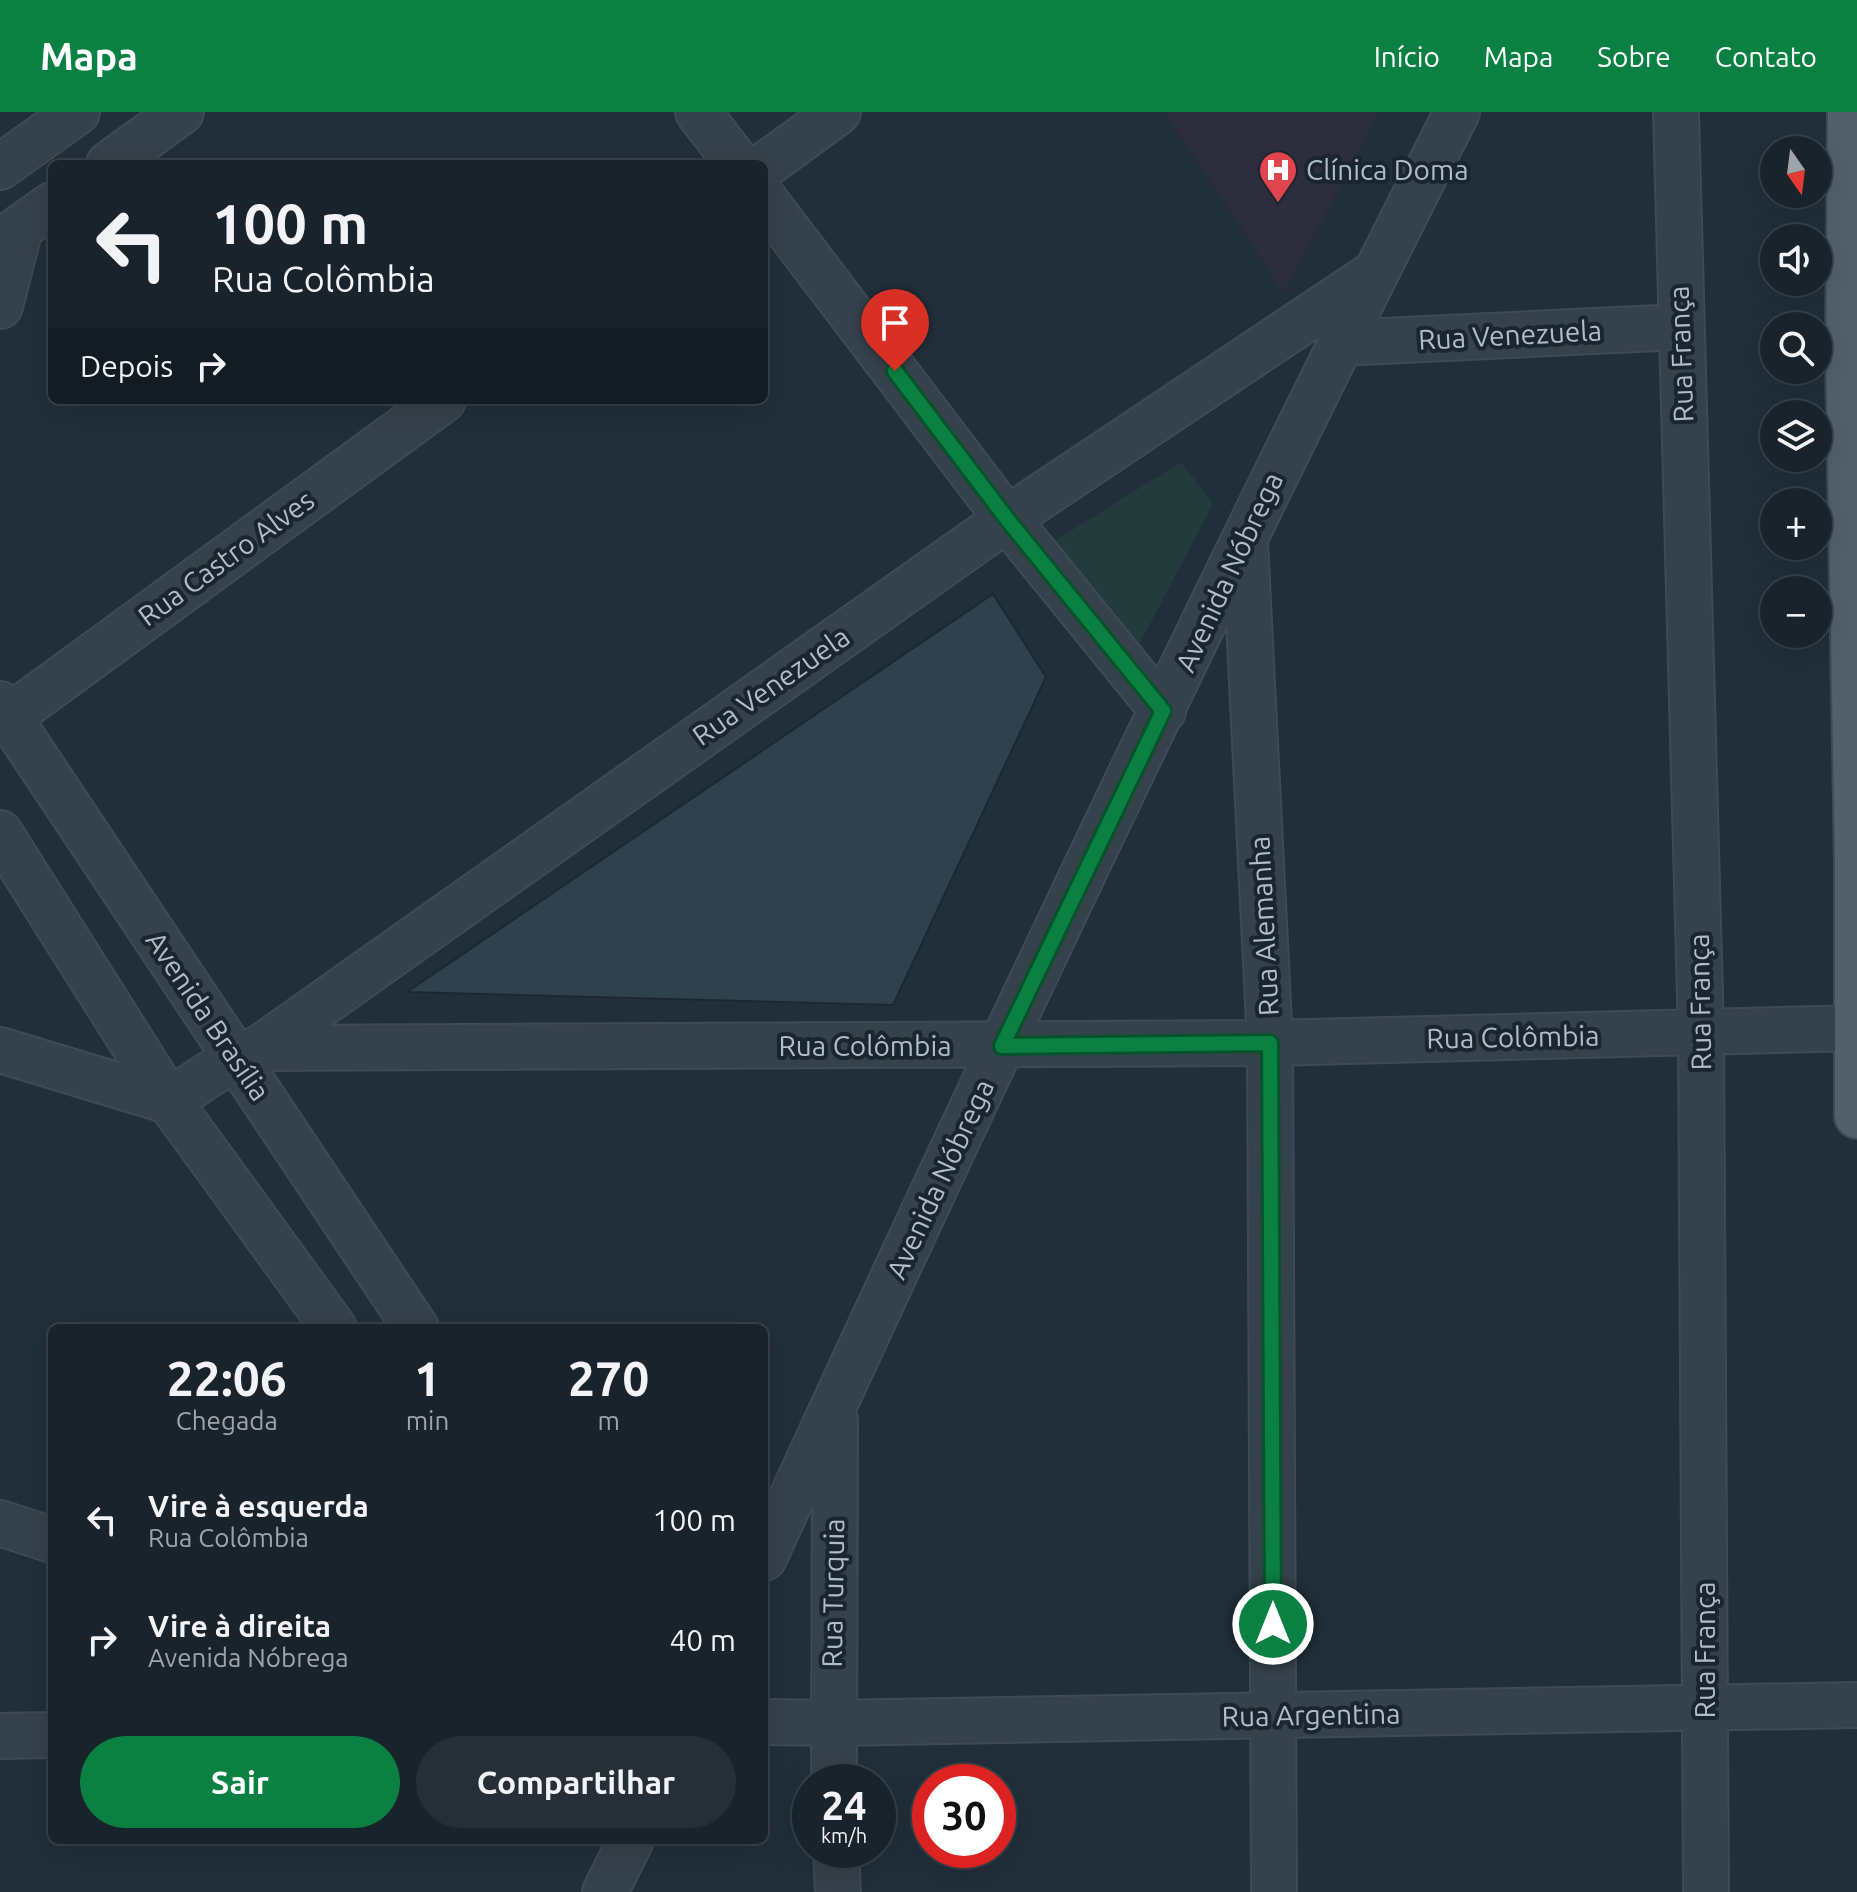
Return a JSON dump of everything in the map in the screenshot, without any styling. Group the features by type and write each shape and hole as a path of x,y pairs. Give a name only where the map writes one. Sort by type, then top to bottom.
{"main road":[{"path":"1850,112 1848,353 1857,860 1857,1116"}],"street":[{"path":"0,167 77,112"},
{"path":"115,160 181,112"},
{"path":"698,112 735,160"},
{"path":"768,163 838,112"},
{"name":"Avenida Nóbrega","path":"768,1549 1002,1046 1245,536 1457,112"},
{"name":"Rua França","path":"1676,112 1701,1033 1706,1892"},
{"path":"768,204 1007,519 1163,711"},
{"path":"0,306 24,225"},
{"name":"Rua Venezuela","path":"169,1101 248,1053 1007,519 1375,273"},
{"name":"Rua Venezuela","path":"1340,343 1680,327"},
{"name":"Rua Castro Alves","path":"4,710 437,404"},
{"name":"Rua Alemanha","path":"1245,536 1270,1043 1274,1892"},
{"name":"Avenida Brasília","path":"4,710 248,1053 414,1324"},
{"path":"0,833 169,1101 331,1324"},
{"name":"Rua Colômbia","path":"248,1053 1270,1043 1855,1028"},
{"path":"0,1050 169,1101"},
{"name":"Rua Turquia","path":"833,1764 835,1403"},
{"path":"0,1523 48,1539"},
{"name":"Rua Argentina","path":"768,1722 1857,1705"},
{"path":"0,1736 48,1735"},
{"path":"605,1892 629,1844"},
{"path":"837,1868 838,1892"}],"shaded area":[{"name":"Clínica Doma","path":"1171,112 1378,112 1284,293 1166,115"}],"green space":[{"path":"1181,462 1213,504 1138,647 1048,545"}],"building":[{"path":"993,594 1046,677 893,1005 407,992"}],"place":[{"name":"Clínica Doma","path":"1278,204"}],"route":[{"path":"895,371 1007,519 1163,711 1002,1046 1270,1043 1273,1624"}]}
